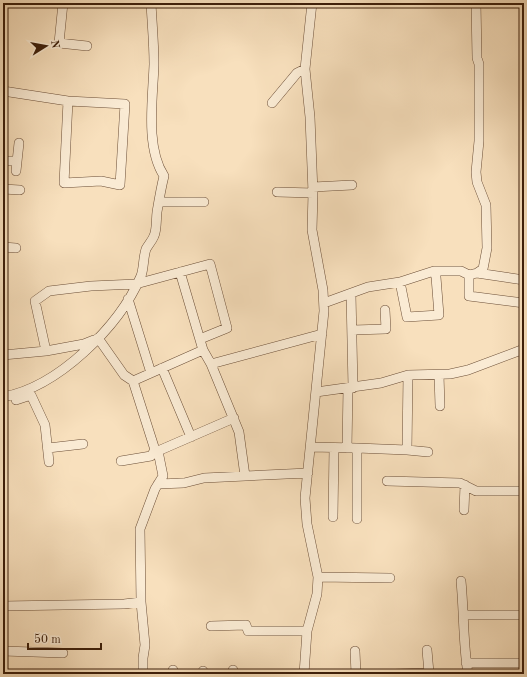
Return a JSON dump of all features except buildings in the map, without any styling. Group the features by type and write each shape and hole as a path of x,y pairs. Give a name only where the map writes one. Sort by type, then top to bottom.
{"street":[{"path":"62,3 59,43 87,46"},
{"path":"3,397 19,394 57,372 81,355 98,338 128,299 141,275 146,249 154,236 164,176 158,167 153,147 152,96 154,63 151,3"},
{"path":"304,674 308,630 317,594 318,576 307,524 305,498 324,303 312,230 313,190 310,117 305,69 312,3"},
{"path":"476,3 477,58 480,64 479,141 476,172 477,182 486,205 487,248 483,268 473,274 469,296 524,303"},
{"path":"3,6 3,46"},
{"path":"272,103 297,73 305,69"},
{"path":"3,91 68,101 125,104 120,185 101,182 64,183 68,101"},
{"path":"16,171 19,143"},
{"path":"3,161 17,162"},
{"path":"277,192 313,190 352,185"},
{"path":"3,189 20,190"},
{"path":"159,202 204,202"},
{"path":"3,247 16,248"},
{"path":"46,351 35,300 49,291 91,286 136,284 210,264 227,328 200,339"},
{"path":"324,303 368,287 400,282 434,271 461,270 473,274 524,280"},
{"path":"400,282 407,318 440,315 434,271"},
{"path":"180,272 203,350 211,364 239,432 245,476"},
{"path":"351,294 353,330 351,388 352,448 357,519"},
{"path":"128,299 151,373"},
{"path":"353,330 386,329 385,310"},
{"path":"211,364 322,334"},
{"path":"3,356 46,351 84,344 98,338"},
{"path":"98,338 124,375 133,381 157,451 163,476 154,489 140,529 141,602 145,645 143,674"},
{"path":"316,392 381,383 408,375 439,375 468,370 524,349"},
{"path":"133,381 203,350"},
{"path":"162,368 191,437"},
{"path":"407,450 408,375"},
{"path":"439,375 440,406"},
{"path":"3,403 23,399 31,395 45,425 49,462"},
{"path":"121,462 151,456 157,451 234,418"},
{"path":"48,448 83,444"},
{"path":"311,447 428,452"},
{"path":"333,517 334,448"},
{"path":"158,484 184,483 204,478 308,473"},
{"path":"387,481 460,483 476,491 524,491"},
{"path":"464,510 465,485"},
{"path":"318,576 390,578"},
{"path":"461,581 464,615 464,647 468,674"},
{"path":"3,606 124,604 141,602"},
{"path":"464,615 524,616"},
{"path":"211,626 246,625 248,631 308,630"},
{"path":"395,674 429,673 428,650"},
{"path":"3,651 63,653"},
{"path":"355,651 356,674"},
{"path":"466,663 524,663"}]}
